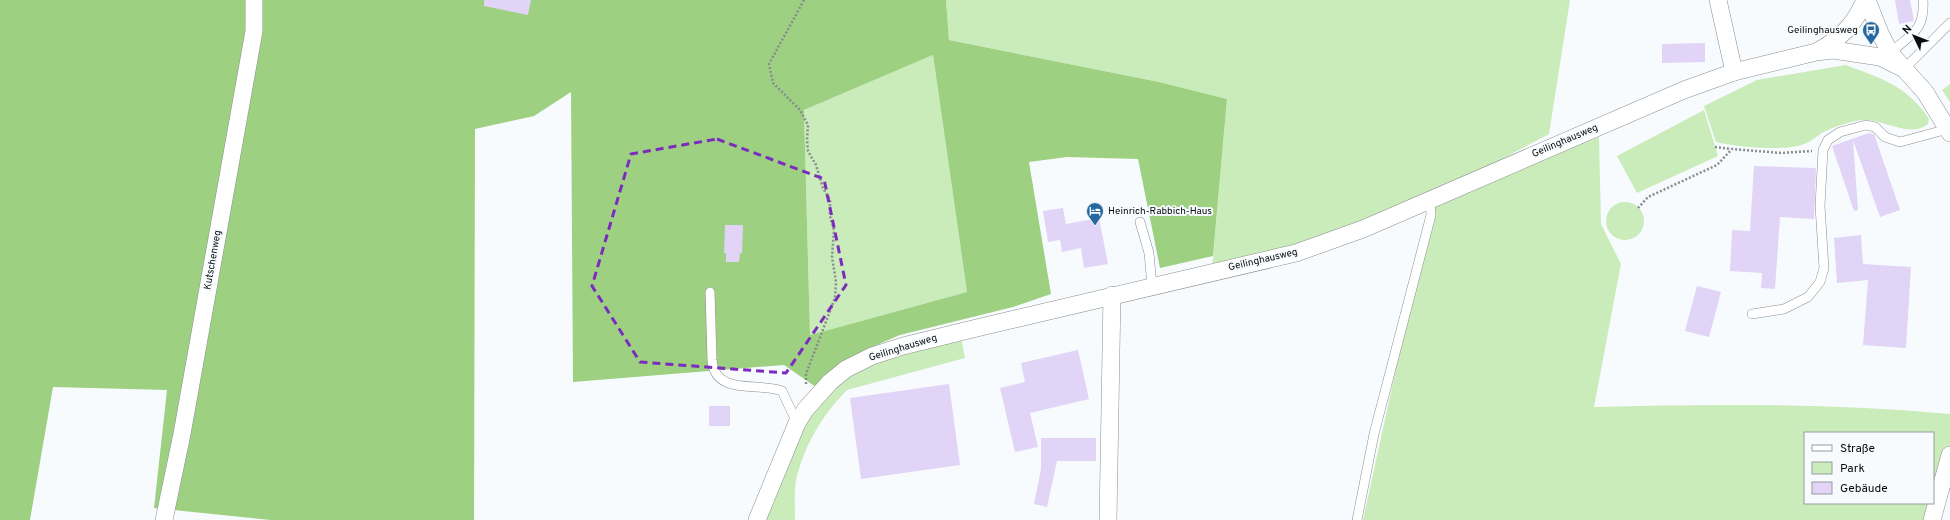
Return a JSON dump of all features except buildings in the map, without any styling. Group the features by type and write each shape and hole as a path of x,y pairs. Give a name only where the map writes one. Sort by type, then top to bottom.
{"street":[{"name":"Kutschenweg","path":"164,520 182,434 254,31 254,0"},
{"path":"1718,0 1734,72"},
{"name":"Geilinghausweg","path":"1816,52 1842,36 1851,25 1866,0"},
{"path":"1866,0 1890,52 1925,92 1949,131"},
{"name":"Geilinghausweg","path":"757,520 801,416 830,382 846,369 872,356 903,346 1152,285 1296,252 1363,229 1684,90 1734,72 1816,52 1833,50 1848,51 1880,57 1904,69"},
{"path":"1108,520 1112,295"},
{"path":"1932,520 1950,456"}],"lane":[{"path":"1890,52 1916,30 1922,22 1924,14 1923,0"},
{"path":"1904,69 1950,23"},
{"path":"1752,314 1784,310 1808,298 1820,282 1824,268 1820,206 1823,150 1828,140 1840,132 1866,125 1875,127 1886,137 1900,142 1949,131"},
{"path":"1357,520 1374,434 1431,215 1430,199"},
{"path":"1140,222 1149,253 1152,285"},
{"path":"710,292 712,360 713,370 717,376 727,382 782,391 801,416"}],"path":[{"path":"801,416 806,374 835,298 836,282 832,257 834,230 830,216 830,200 823,188 816,165 808,152 806,140 808,124 800,110 773,83 769,64 804,0"},
{"path":"1715,147 1781,153 1823,150"},
{"path":"1638,208 1648,197 1717,165 1732,149"}],"highlighted area":[{"path":"717,139 824,179 846,285 786,373 640,362 592,286 631,154"}],"green space":[{"path":"0,0 946,0 949,40 1159,82 1227,99 1213,256 1160,268 1138,159 1067,157 1029,162 1051,294 1013,307 900,335 865,350 839,366 816,387 784,365 573,382 571,92 534,116 475,129 474,520 270,520 154,508 167,390 53,387 30,520 0,520","holes":["933,55 967,292 810,335 804,110"]},
{"path":"946,0 1570,0 1549,134 1429,198 1363,228 1212,269 1227,99 1159,82 949,40"},
{"path":"933,55 967,292 810,335 804,110"},
{"path":"1846,65 1892,84 1912,98 1929,119 1928,124 1921,128 1904,129 1870,120 1863,120 1831,129 1804,144 1783,148 1746,147 1716,142 1704,106 1757,80"},
{"path":"1950,84 1950,102 1942,90"},
{"path":"1704,110 1718,156 1637,193 1617,156"},
{"path":"1599,137 1601,224 1621,264 1594,407 1772,405 1906,410 1950,414 1950,446 1934,502 1934,432 1804,432 1804,504 1934,504 1929,520 1363,520 1433,199"},
{"path":"1621,202 1629,202 1639,207 1643,214 1643,228 1639,235 1629,240 1621,240 1611,235 1609,232 1606,225 1606,217 1611,207 1614,205"},
{"path":"961,337 965,358 847,390 822,420 809,443 799,467 796,480 795,520 762,520 801,425 845,373"}],"place":[{"name":"Geilinghausweg","path":"1871,45"},
{"name":"Heinrich-Rabbich-Haus","path":"1095,226"}]}
